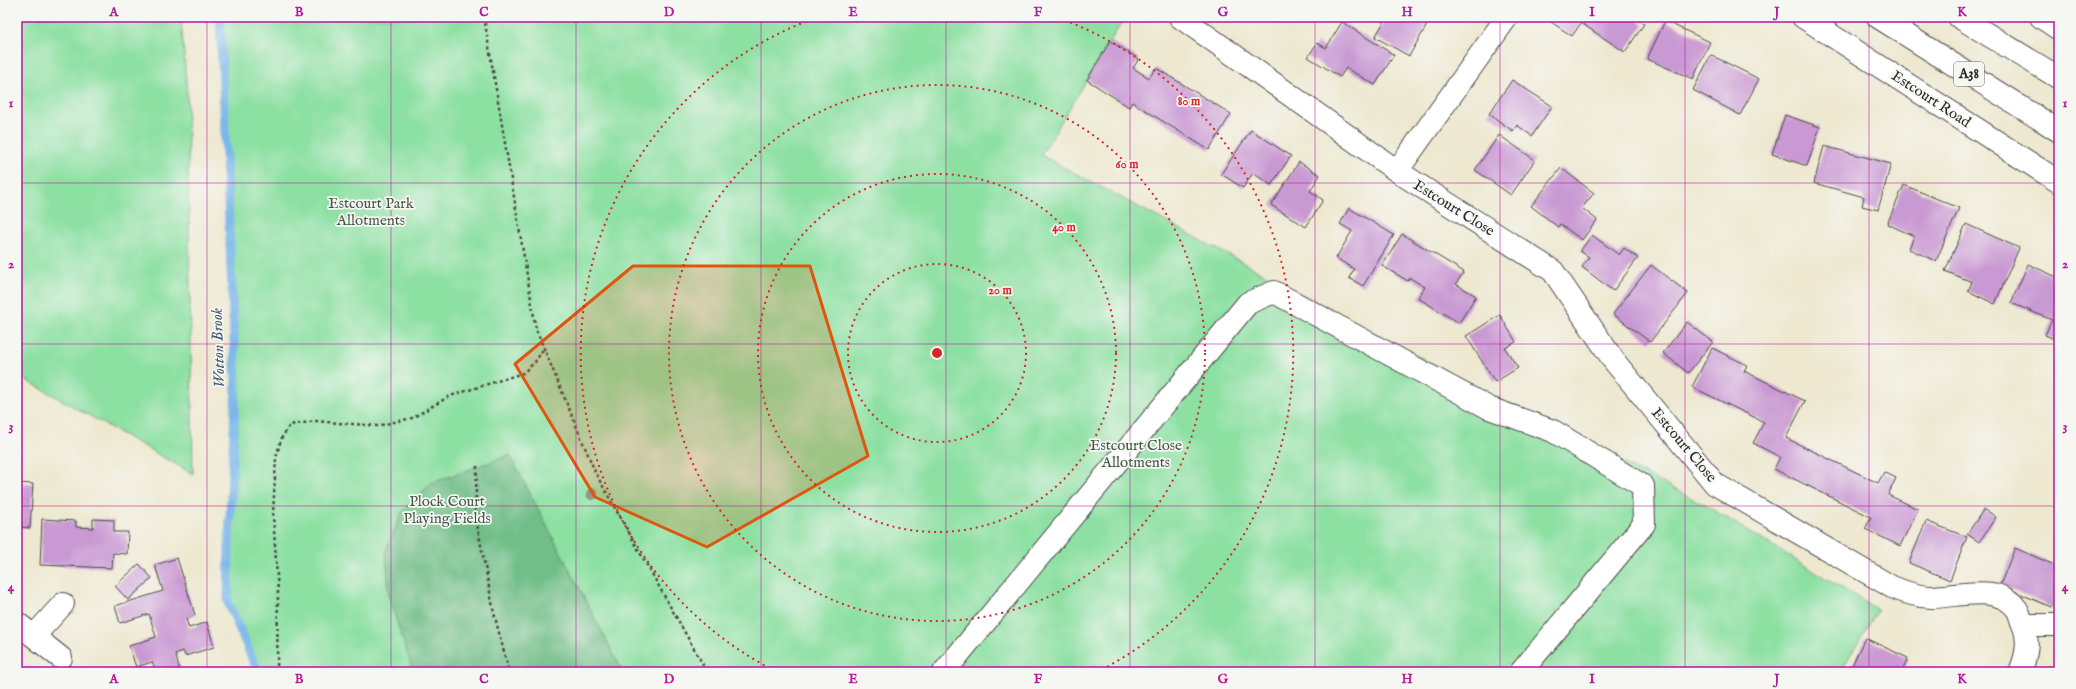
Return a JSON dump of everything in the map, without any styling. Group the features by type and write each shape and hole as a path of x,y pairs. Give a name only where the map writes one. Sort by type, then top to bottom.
{"street":[{"name":"Estcourt Close","path":"1180,17 1397,171 1553,271 1614,361 1715,484 1892,587 1911,595 1929,597 1976,593 1996,595 2007,600 2016,608 2024,625 2028,639 2025,661 2020,672"},
{"name":"Estcourt Close","path":"1397,171 1507,17"},
{"name":"Estcourt Road","path":"1804,17 2059,182"},
{"name":"A38","path":"1878,17 2059,130"},
{"path":"1959,17 2059,78"},
{"path":"2041,17 2059,29"},
{"path":"944,672 1248,303 1274,292 1490,408 1553,431 1643,486 1644,524 1521,672"},
{"path":"61,658 25,629 63,604"},
{"path":"2024,625 2059,625"}],"path":[{"path":"484,17 536,329 596,474 707,672"},
{"path":"277,672 278,592 273,514 274,493 276,458 281,439 290,425 316,421 377,426 412,418 450,396 523,373 535,362 544,348"},
{"path":"477,466 475,514 494,613 509,672"}],"highlighted area":[{"path":"633,266 810,266 868,456 707,547 595,497 515,364"}],"green space":[{"path":"17,17 181,17 187,93 193,474 17,375"},
{"path":"220,17 1125,17 1041,155 1521,411 1705,505 1878,610 1840,672 258,672 228,602 229,540 237,384"},
{"name":"Plock Court Playing Fields","path":"510,455 623,672 413,672 389,597 386,551 402,512 431,483"}],"building":[{"path":"1387,17 1413,17 1427,25 1409,56 1375,37"},
{"path":"1550,17 1634,17 1644,24 1625,52 1581,23 1572,36 1548,20"},
{"path":"1665,21 1710,42 1693,79 1647,59"},
{"path":"1342,22 1394,55 1375,85 1346,68 1340,77 1308,57 1317,43 1326,48"},
{"path":"1110,41 1139,59 1133,68 1149,78 1156,68 1231,114 1209,150 1132,102 1129,107 1087,80"},
{"path":"1711,55 1759,79 1740,115 1693,90"},
{"path":"1512,80 1552,106 1532,136 1517,125 1513,131 1489,114"},
{"path":"1785,115 1820,127 1807,166 1772,154"},
{"path":"1251,130 1291,156 1271,185 1253,173 1243,188 1221,174"},
{"path":"1499,135 1535,160 1511,195 1475,170"},
{"path":"1824,146 1891,164 1878,210 1862,206 1864,197 1814,183"},
{"path":"1299,162 1320,175 1310,191 1323,200 1306,227 1271,205"},
{"path":"1561,168 1594,193 1582,208 1597,220 1582,240 1560,224 1558,227 1531,206"},
{"path":"1904,185 1959,208 1936,261 1909,249 1914,236 1887,224"},
{"path":"1349,208 1394,235 1363,286 1349,278 1354,269 1336,258 1352,231 1340,224"},
{"path":"1966,224 2019,248 1995,304 1968,291 1972,282 1945,271"},
{"path":"1402,234 1464,272 1456,284 1476,296 1459,323 1418,298 1425,287 1410,278 1408,281 1382,266"},
{"path":"1592,235 1619,255 1624,248 1638,258 1613,291 1582,267 1589,257 1580,251"},
{"path":"2028,264 2059,278 2059,341 2045,335 2052,320 2011,303"},
{"path":"1651,265 1688,293 1650,342 1613,314"},
{"path":"1500,315 1516,342 1505,348 1518,368 1495,382 1466,336"},
{"path":"1687,322 1713,342 1688,373 1663,353"},
{"path":"1712,348 1747,365 1744,371 1805,401 1786,438 1878,483 1884,472 1896,478 1888,495 1918,509 1900,546 1865,529 1871,517 1774,469 1780,457 1753,443 1764,422 1692,387"},
{"path":"17,483 33,484 30,528 17,527"},
{"path":"1984,509 1996,517 1979,542 1967,534"},
{"path":"42,519 76,521 76,527 93,528 93,519 114,520 114,532 128,532 127,554 113,553 112,568 40,565"},
{"path":"1926,521 1967,537 1950,580 1909,563"},
{"path":"2015,548 2059,567 2059,588 2051,607 2000,585"},
{"path":"177,558 195,615 186,619 189,628 207,622 214,647 185,656 183,651 175,654 179,667 178,672 153,672 154,666 152,662 136,667 129,646 156,637 149,614 120,623 115,606 163,591 155,565"},
{"path":"139,564 152,578 128,600 115,586"},
{"path":"1865,638 1908,658 1902,672 1849,672"}],"waterway":[{"name":"Wotton Brook","path":"220,17 236,384 229,540 228,602 258,672"}],"park label":[{"name":"Estcourt Park Allotments","path":"371,212"},
{"name":"Estcourt Close Allotments","path":"1136,454"}]}
